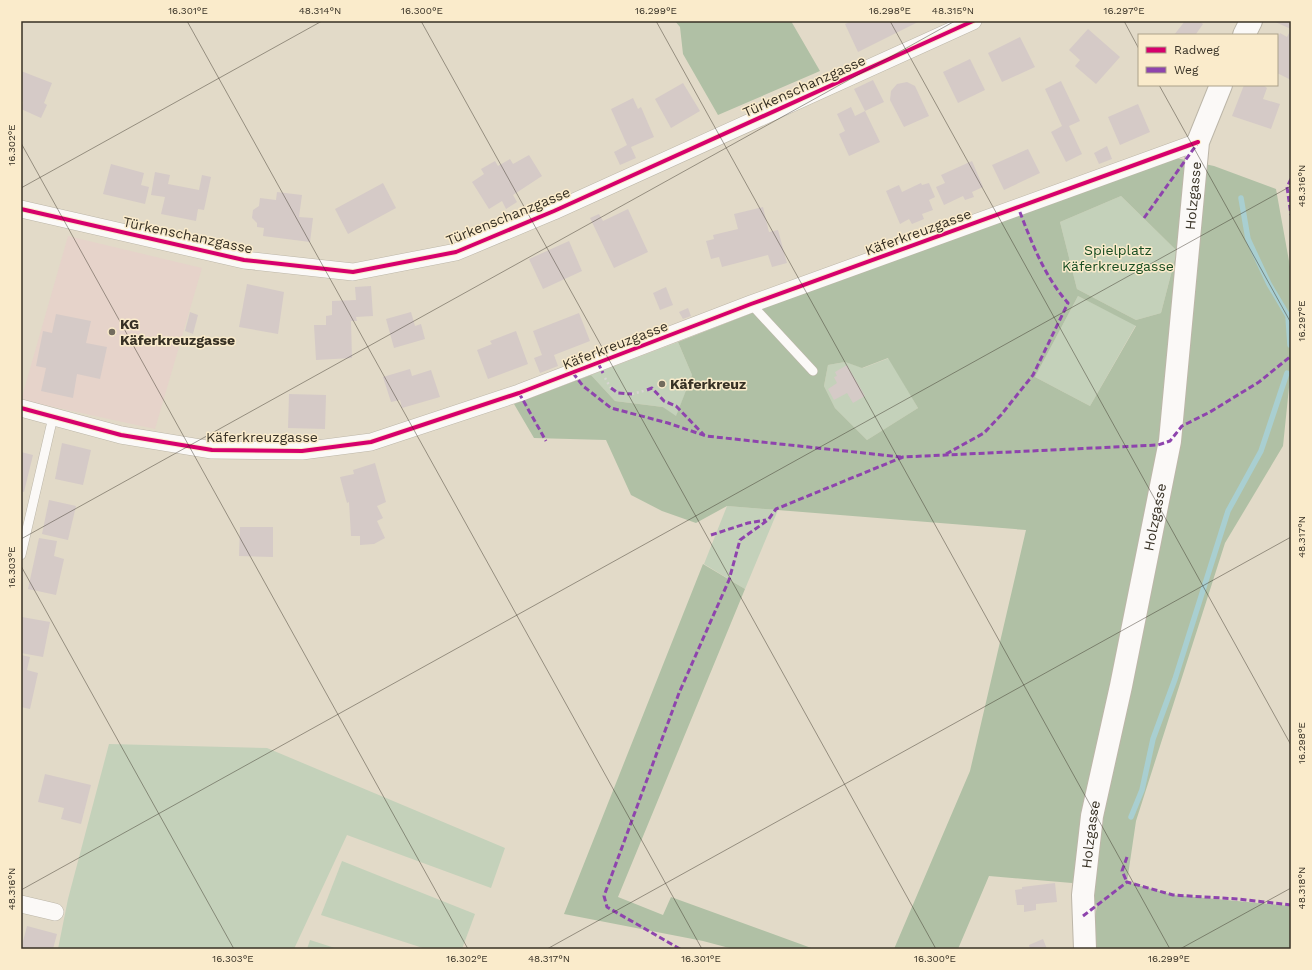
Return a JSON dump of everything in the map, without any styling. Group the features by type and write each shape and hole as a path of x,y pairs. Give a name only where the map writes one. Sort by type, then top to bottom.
{"street":[{"name":"Türkenschanzgasse","path":"21,209 244,260 352,272 456,252 554,211 974,21"},
{"path":"1244,34 1251,21"},
{"name":"Holzgasse","path":"1085,949 1083,895 1092,816 1121,686 1170,441 1198,142 1221,86"},
{"name":"Käferkreuzgasse","path":"21,408 121,435 212,450 302,451 371,442 519,393 751,304 1198,142"},
{"path":"21,904 55,912"}],"lane":[{"path":"751,304 813,371"},
{"path":"21,555 53,417"}],"path":[{"path":"603,373 611,388"},
{"path":"632,394 646,390"}],"shaded area":[{"name":"KG Käferkreuzgasse","path":"68,236 202,268 155,429 21,400"}],"green space":[{"path":"675,21 791,21 820,71 718,115 683,54 680,27"},
{"path":"1176,158 1214,166 1276,189 1291,272 1291,368 1283,446 1225,543 1136,821 1127,882 1173,895 1291,906 1291,949 1089,949 1097,906 1072,883 989,876 958,949 894,949 970,771 1026,530 727,506 696,523 662,511 631,495 606,440 534,438 514,404 591,375 615,401 663,407 676,416 692,375 678,342 785,300","holes":["1121,196 1177,251 1161,313 1136,320 1077,289 1060,222","1078,296 1136,326 1090,406 1035,377","888,358 918,408 867,440 835,408 824,386 828,365 845,362 862,368"]},
{"name":"Spielplatz Käferkreuzgasse","path":"1121,196 1177,251 1161,313 1136,320 1077,289 1060,222"},
{"path":"1078,296 1136,325 1090,406 1035,377"},
{"path":"678,342 692,375 676,417 663,407 615,401 591,375"},
{"path":"889,358 918,408 867,440 835,408 824,386 828,365 845,362 863,368"},
{"path":"727,506 778,510 745,589 704,564"},
{"path":"703,564 745,589 618,897 663,915 671,897 814,949 733,949 703,941 564,914"},
{"path":"109,744 267,748 505,848 491,888 347,835 294,949 58,949 68,899"},
{"path":"342,861 475,914 462,949 426,949 321,915"},
{"path":"310,940 338,949 307,949"}],"building":[{"path":"852,21 920,21 858,52 845,24"},
{"path":"1185,21 1199,21 1203,24 1196,34 1175,34"},
{"path":"1273,21 1291,21 1291,29"},
{"path":"1088,29 1120,57 1096,84 1075,66 1080,60 1069,50"},
{"path":"1290,31 1291,80 1278,74 1278,37 1280,33 1287,37"},
{"path":"1020,37 1035,67 1002,82 988,53"},
{"path":"970,59 985,90 958,103 943,72"},
{"path":"21,71 52,83 44,103 47,105 41,118 21,109 23,102 21,101"},
{"path":"873,80 884,102 865,111 854,89"},
{"path":"1061,81 1080,121 1069,126 1082,154 1066,162 1051,132 1062,126 1045,89"},
{"path":"907,82 915,86 929,116 904,127 890,100 891,91 897,84"},
{"path":"683,83 700,111 671,128 655,99"},
{"path":"1244,86 1264,86 1267,88 1263,99 1280,104 1271,129 1232,116"},
{"path":"633,98 638,109 641,107 654,137 631,147 636,158 620,165 614,152 627,145 611,109"},
{"path":"1138,104 1150,132 1120,145 1108,117"},
{"path":"851,107 855,116 865,111 880,142 849,156 839,134 845,131 837,114"},
{"path":"1107,146 1112,159 1099,164 1094,153"},
{"path":"1028,149 1040,173 1004,190 992,165"},
{"path":"529,155 542,176 513,195 517,202 506,209 502,201 489,209 472,182 484,174 481,169 495,161 498,166 510,159 513,164"},
{"path":"972,161 983,187 972,192 974,197 965,200 963,196 944,205 936,187 945,183 941,175"},
{"path":"111,164 144,173 141,185 149,187 145,204 103,194"},
{"path":"155,172 170,175 168,184 199,190 202,175 211,177 204,210 198,209 196,221 161,214 165,197 151,195"},
{"path":"383,183 396,208 348,234 335,209"},
{"path":"921,183 922,185 929,183 935,197 929,200 933,210 922,214 924,219 912,224 909,219 900,224 886,191 899,185 902,192"},
{"path":"277,192 302,195 299,217 313,218 310,242 263,236 264,228 257,227 257,223 252,218 253,210 259,206 260,198 276,200"},
{"path":"763,207 769,232 778,230 787,263 772,267 768,255 722,267 719,257 711,259 706,241 714,239 713,235 738,229 734,214"},
{"path":"628,209 648,252 614,268 590,218 599,214 603,221"},
{"path":"569,241 582,271 543,289 529,259"},
{"path":"247,284 284,292 278,334 239,327"},
{"path":"371,286 373,316 356,317 357,321 351,321 352,358 316,360 314,325 326,325 326,316 332,315 332,301 356,300 355,287"},
{"path":"666,287 673,305 660,310 653,293"},
{"path":"688,308 691,316 683,319 679,312"},
{"path":"190,312 198,315 193,334 185,331"},
{"path":"411,312 415,326 421,324 425,339 394,348 386,319"},
{"path":"579,313 590,341 554,355 558,366 540,373 534,358 542,355 533,331"},
{"path":"56,314 91,321 86,343 107,347 100,379 77,374 73,398 41,391 46,368 36,366 43,331 52,333"},
{"path":"516,331 528,364 488,379 477,350 492,344 490,341"},
{"path":"847,365 865,396 853,403 847,393 834,400 828,389 837,383 834,377 837,376 835,372"},
{"path":"410,369 412,376 431,370 440,397 402,408 400,400 391,402 383,377"},
{"path":"289,394 326,395 325,429 288,428"},
{"path":"62,443 91,450 83,485 55,479"},
{"path":"21,452 33,455 24,492 21,491"},
{"path":"375,463 386,502 377,506 383,518 377,521 385,538 374,544 360,545 360,536 351,536 349,502 347,503 340,477 354,474 353,470"},
{"path":"49,500 76,506 68,540 42,534"},
{"path":"240,527 273,527 273,557 239,556"},
{"path":"39,538 57,541 54,556 64,559 56,595 28,589"},
{"path":"22,617 50,622 43,657 21,653"},
{"path":"21,655 30,657 27,670 38,673 30,709 21,707"},
{"path":"45,774 91,785 81,824 61,819 64,808 38,802"},
{"path":"1055,883 1057,902 1036,904 1036,910 1024,912 1024,905 1017,905 1015,890 1022,889 1022,887"},
{"path":"27,926 57,934 53,949 21,949"},
{"path":"1043,939 1047,949 1030,949 1029,945"}],"waterway":[{"path":"1241,198 1248,239 1269,284 1288,316 1290,345"},
{"path":"1131,817 1142,790 1153,739 1175,679 1228,511 1261,451 1287,373"}],"marked path":[{"path":"1144,218 1197,144"},
{"path":"1291,179 1287,187 1291,215"},
{"path":"946,454 984,433 1001,415 1033,375 1068,303 1059,293 1045,270 1018,207"},
{"path":"680,949 607,907 604,896 679,693 729,580 740,540 768,520 776,509 903,457 1158,445 1170,441 1182,426 1210,412 1259,382 1291,356"},
{"path":"598,363 603,373"},
{"path":"573,373 583,386 611,408 668,423 706,436 901,457"},
{"path":"611,388 618,393 632,394"},
{"path":"647,390 652,388 664,401 676,406 704,435"},
{"path":"519,393 546,441"},
{"path":"711,535 748,523 766,520"},
{"path":"1127,857 1122,871 1127,882"},
{"path":"1083,916 1127,882 1173,895 1238,899 1291,905"}],"cycle path":[{"path":"21,209 244,260 353,272 456,252 554,211 973,21"},
{"path":"21,408 121,435 212,450 302,451 371,442 519,393 751,304 1198,142"}],"place":[{"name":"KG Käferkreuzgasse","path":"112,332"},
{"name":"Käferkreuz","path":"662,384"}]}
